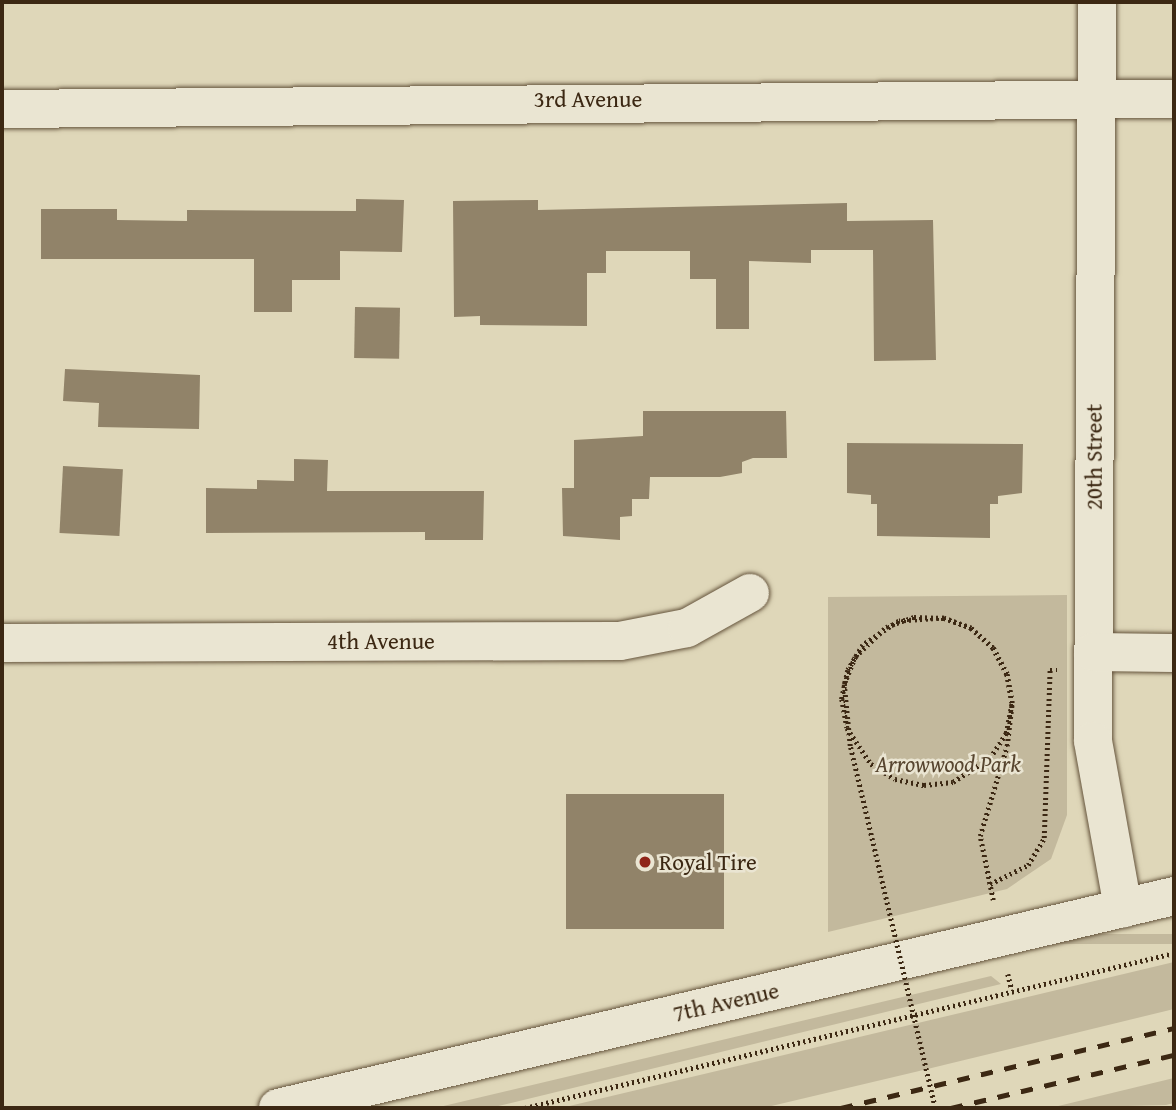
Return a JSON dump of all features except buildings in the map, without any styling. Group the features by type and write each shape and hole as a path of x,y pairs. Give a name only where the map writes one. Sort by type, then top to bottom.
{"street":[{"name":"20th Street","path":"1097,2 1094,768 1123,908"},
{"name":"3rd Avenue","path":"2,108 1174,99"},
{"name":"4th Avenue","path":"2,643 620,641 687,628 750,593"},
{"path":"1093,652 1174,653"},
{"name":"7th Avenue","path":"278,1108 1174,897"}],"path":[{"path":"935,1108 844,713 842,699 848,670 874,635 900,621 929,616 971,628 993,648 1007,674 1012,704 1007,746 980,836 990,884 1028,865 1047,830 1050,670"},
{"path":"844,713 853,741 876,768 909,784 939,785 990,758 1006,733 1012,704"},
{"path":"525,1108 1174,953"}],"green space":[{"name":"Arrowwood Park","path":"1067,595 1067,815 1051,859 1007,889 828,932 828,597"},
{"path":"1021,934 1174,934 1174,944 1021,944"},
{"path":"1174,962 1174,1009 915,1072 763,1108 561,1108"},
{"path":"991,976 1001,984 490,1108 435,1108"},
{"path":"1174,1078 1174,1103 1166,1105 1050,1108"}],"railway":[{"path":"841,1108 1174,1028"},
{"path":"951,1108 1174,1055"}],"place":[{"name":"Royal Tire","path":"645,862"}]}
